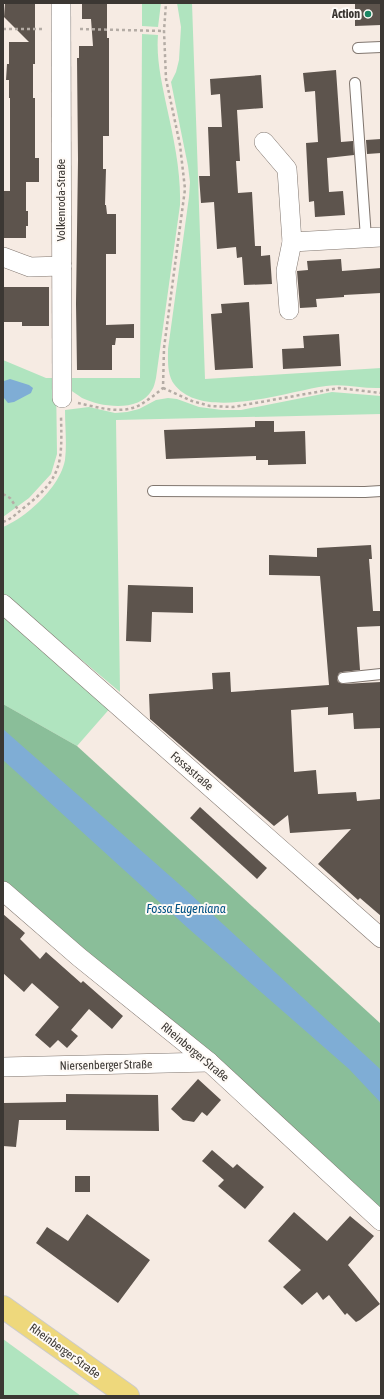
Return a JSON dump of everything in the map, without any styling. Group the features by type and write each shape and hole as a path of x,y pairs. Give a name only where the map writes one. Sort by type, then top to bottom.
{"main road":[{"name":"Rheinberger Straße","path":"3,1307 128,1396"}],"street":[{"name":"Volkenroda-Straße","path":"61,3 62,398"},
{"path":"264,142 287,169 292,242 286,271 289,310"},
{"path":"292,242 373,237"},
{"path":"3,257 30,267 62,266"},
{"name":"Fossastraße","path":"3,604 381,938"},
{"name":"Rheinberger Straße","path":"3,891 79,958 209,1062 381,1221"},
{"name":"Niersenberger Straße","path":"3,1067 209,1062"}],"lane":[{"path":"358,48 381,47"},
{"path":"355,83 373,237"},
{"path":"153,491 381,491"},
{"path":"343,678 381,674"}],"path":[{"path":"163,388 164,348 185,189 180,145 166,79 164,31 166,3"},
{"path":"3,29 164,31"},
{"path":"3,522 9,520 39,496 51,481 59,466 61,457 62,398 108,408 127,409 139,406 163,388"},
{"path":"163,388 192,401 210,406 233,407 339,388 381,393"},
{"path":"3,494 10,498 19,511"}],"green space":[{"path":"142,3 161,3 158,27 142,26"},
{"path":"177,3 192,3 205,379 381,368 381,388 333,385 269,398 224,403 204,401 187,395 174,384 168,367 168,349 190,182 171,82 176,72 179,60 181,27"},
{"path":"142,34 158,35 160,72 178,168 180,205 154,386 146,397 138,402 119,406 99,404 82,398 69,389 68,378 140,378"},
{"path":"3,360 46,378 56,378 57,454 51,474 29,498 3,517"},
{"path":"332,392 381,396 381,414 116,420 120,692 3,594 3,527 32,509 50,490 57,480 65,460 65,410 89,407 115,413 127,412 139,409 156,400 168,398 177,399 199,407 222,410 241,410"},
{"path":"3,611 112,706 77,746 3,704"},
{"path":"3,704 77,746 381,1024 381,1221 3,891"},
{"path":"3,1339 81,1396 3,1396"}],"water":[{"path":"10,379 29,385 33,388 31,393 14,402 8,403 4,398 4,381"},
{"name":"Fossa Eugeniana","path":"3,729 187,891 378,1067 381,1070 381,1103 349,1069 189,929 3,760"}],"building":[{"path":"5,3 35,3 35,64 33,64 33,98 35,98 35,158 39,158 39,182 26,182 26,211 28,211 28,226 26,226 26,238 3,238 3,191 10,191 10,98 9,80 6,80 7,64 9,64 9,42 29,42 4,17"},
{"path":"82,3 107,3 107,38 109,38 109,136 103,136 103,169 106,169 105,205 107,214 116,214 116,254 106,254 106,325 134,324 134,338 116,338 115,345 112,345 112,370 77,370 77,58 79,58 79,46 93,46 91,19 82,19"},
{"name":"Action","path":"355,3 381,3 381,25 355,26"},
{"path":"336,70 341,142 353,141 354,155 327,158 329,192 343,191 345,215 315,217 314,201 309,202 306,143 318,142 315,91 305,92 303,73"},
{"path":"261,75 263,108 237,110 240,161 236,161 238,193 252,192 255,246 261,246 261,256 270,255 272,284 244,285 242,257 237,258 236,247 217,249 214,202 201,203 199,176 210,176 208,127 222,127 220,94 211,95 210,79"},
{"path":"381,139 381,153 367,154 366,140"},
{"path":"341,259 342,271 381,268 381,293 344,295 344,297 316,299 317,307 300,308 297,271 308,270 307,261"},
{"path":"3,287 49,287 49,326 22,326 22,322 3,322"},
{"path":"249,302 253,368 215,370 211,314 222,313 221,304"},
{"path":"339,334 341,366 283,369 282,349 304,348 303,336"},
{"path":"255,421 274,421 274,432 305,431 306,464 268,465 268,460 256,460 256,456 166,459 164,430 255,427"},
{"path":"371,545 372,559 369,559 373,611 381,611 381,626 357,627 360,670 339,673 337,678 338,682 343,684 381,682 381,728 354,729 353,713 328,715 328,707 291,710 294,772 316,770 318,794 356,792 357,801 381,799 381,916 360,898 358,900 318,864 351,829 290,833 288,815 274,826 150,719 149,694 213,689 212,673 230,672 231,692 329,685 320,576 269,575 269,555 317,557 317,548"},
{"path":"128,585 193,587 193,613 152,612 151,642 126,641"},
{"path":"200,807 267,868 257,879 190,818"},
{"path":"3,914 25,933 20,939 40,959 46,952 81,983 83,981 123,1016 112,1029 89,1009 71,1030 78,1036 67,1048 58,1040 50,1048 35,1035 59,1007 32,983 24,992 3,973"},
{"path":"198,1079 221,1100 207,1116 202,1112 194,1122 183,1120 171,1109"},
{"path":"66,1094 158,1095 159,1131 66,1130 66,1120 19,1120 16,1147 3,1146 3,1103 66,1102"},
{"path":"212,1150 233,1168 237,1164 264,1187 245,1209 218,1186 224,1180 202,1161"},
{"path":"75,1176 90,1176 90,1192 75,1192"},
{"path":"294,1212 327,1241 350,1216 374,1236 348,1265 380,1304 360,1320 356,1322 347,1313 345,1315 329,1295 323,1300 317,1292 302,1305 283,1287 301,1270 268,1241"},
{"path":"87,1214 150,1260 118,1303 36,1243 47,1227 68,1241"}],"place":[{"name":"Action","path":"368,14"}]}
